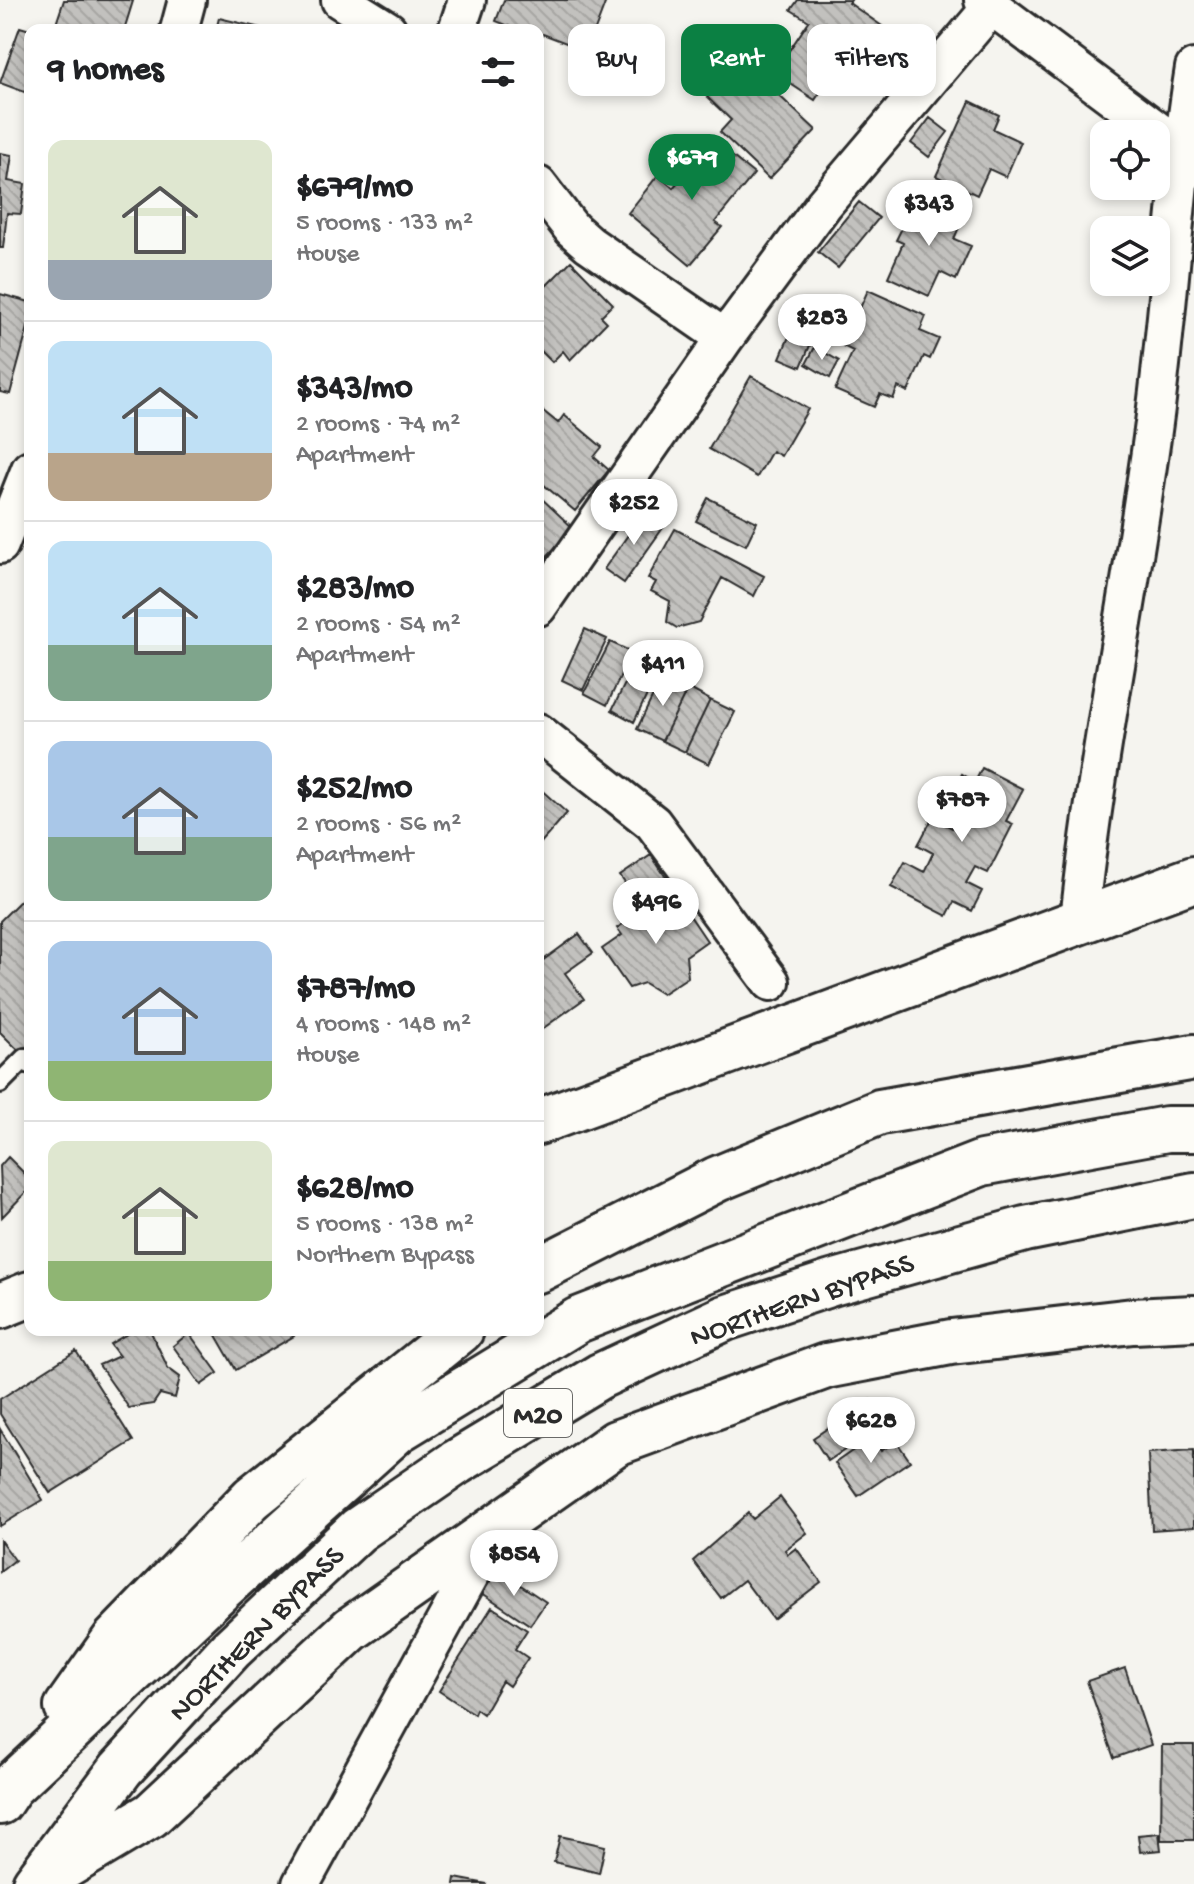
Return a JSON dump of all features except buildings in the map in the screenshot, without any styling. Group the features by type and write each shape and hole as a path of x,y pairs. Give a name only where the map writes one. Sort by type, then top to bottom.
{"main road":[{"path":"544,1120 1194,879"},
{"path":"544,1267 717,1179 880,1112 1194,1057"},
{"name":"NORTHERN BYPASS","path":"5,1794 221,1589 398,1430 578,1320 982,1163 1181,1129"},
{"name":"NORTHERN BYPASS","path":"36,1884 121,1769 231,1649 358,1530 457,1462 600,1376 725,1318 832,1283 1025,1229 1194,1195"},
{"path":"36,1884 151,1815 351,1629 616,1443 826,1366 951,1342 1133,1321 1194,1318"},
{"path":"5,1794 115,1639 252,1498 454,1336"}],"street":[{"path":"181,24 187,0"},
{"path":"340,0 378,24"},
{"path":"459,24 467,0"},
{"path":"544,598 725,338 824,204 987,3 1181,148"},
{"path":"1079,920 1092,799 1155,421 1181,148 1194,68"},
{"path":"544,193 572,229 589,244 725,338"},
{"path":"0,545 24,484"},
{"path":"544,737 653,823 771,982"},
{"path":"301,1884 473,1570 504,1530 696,1412"}],"lane":[{"path":"0,1083 24,1059"}]}
